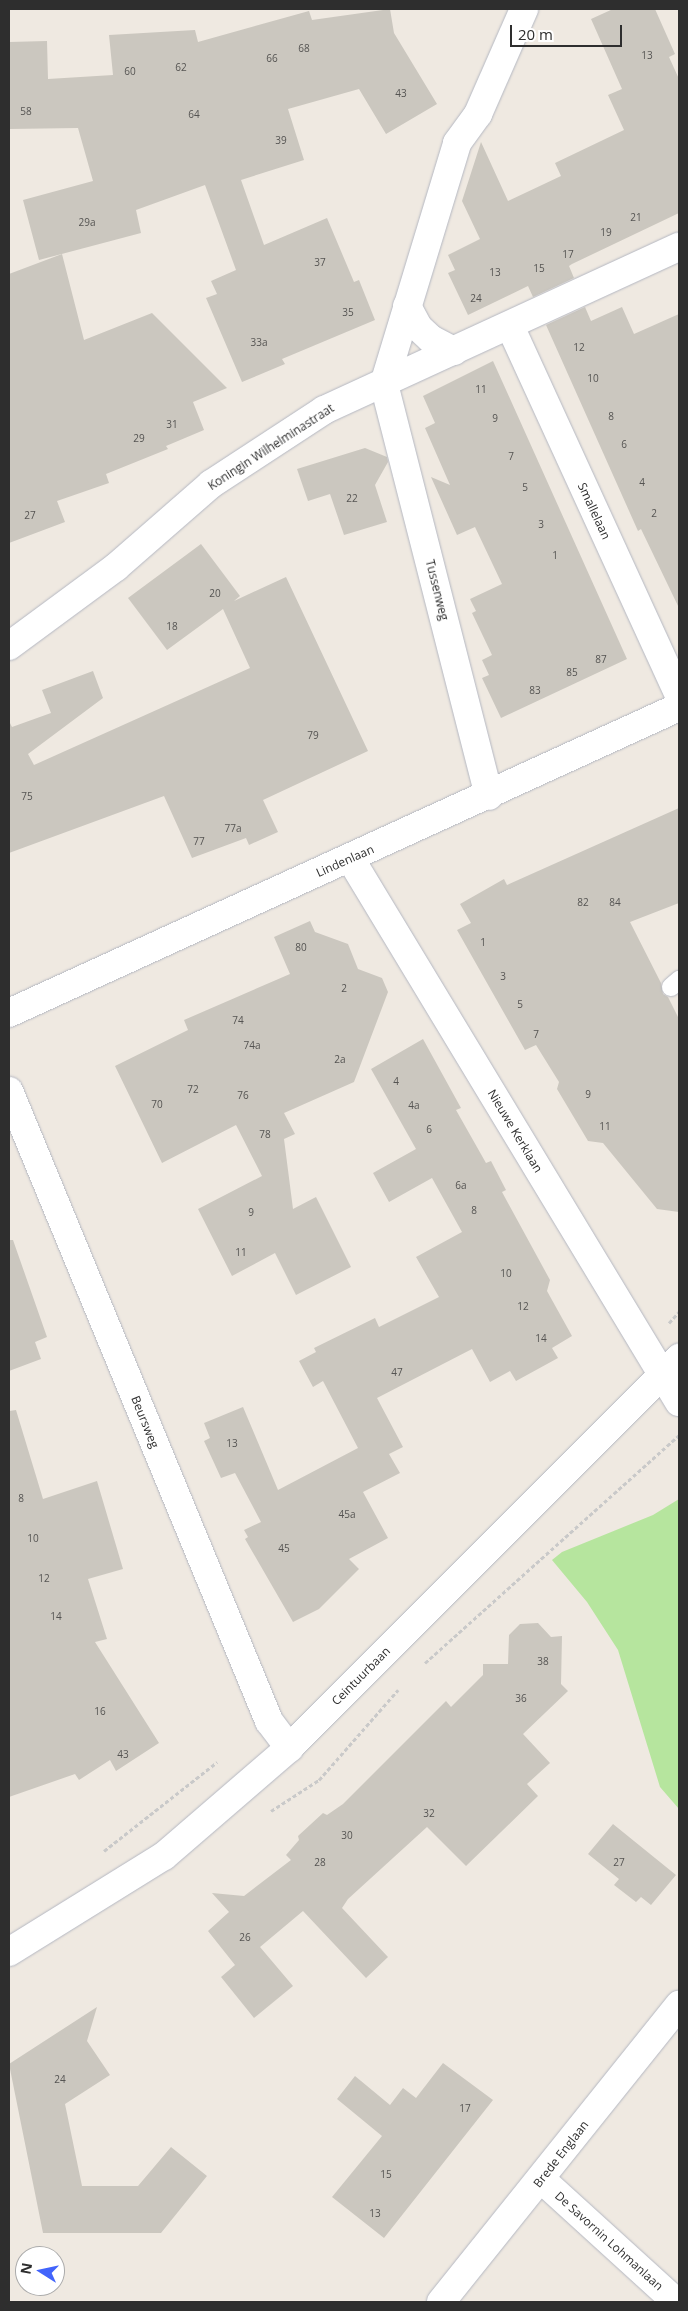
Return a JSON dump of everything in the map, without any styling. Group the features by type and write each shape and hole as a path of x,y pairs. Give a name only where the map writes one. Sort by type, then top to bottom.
{"street":[{"path":"384,384 457,143 478,114 524,9"},
{"path":"384,384 679,247"},
{"path":"407,306 418,327 431,339 454,351"},
{"name":"Smallelaan","path":"510,326 679,695"},
{"name":"Koningin Wilhelminastraat","path":"10,641 116,567 211,484 324,410 384,384"},
{"name":"Tussenweg","path":"384,384 489,796"},
{"name":"Lindenlaan","path":"9,1013 489,796 679,707"},
{"name":"Nieuwe Kerklaan","path":"350,858 670,1367 679,1402"},
{"name":"Beursweg","path":"9,1091 269,1722 289,1748"},
{"name":"Ceintuurbaan","path":"9,1952 164,1856 289,1748 670,1367"},
{"name":"Brede Englaan","path":"441,2302 542,2180 679,2005"},
{"name":"De Savornin Lohmanlaan","path":"542,2180 676,2302"}],"path":[{"path":"96,1857 222,1758"}],"green space":[{"path":"679,1499 679,1809 660,1787 618,1650 587,1602 552,1560 562,1552 653,1515"}],"building":[{"path":"390,9 394,33 437,104 386,134 359,89 288,109 304,160 241,180 264,245 327,218 354,282 359,280 375,320 282,359 285,364 242,382 206,298 217,294 211,281 236,270 205,185 136,210 141,233 39,260 23,200 93,181 78,128 9,129 9,42 47,41 48,79 113,75 109,35 195,30 198,42 309,11 312,20"},
{"path":"613,9 655,9 675,54 669,57 679,79 679,213 572,264 569,266 574,278 533,297 528,286 468,315 448,273 455,270 448,255 480,239 462,201 481,142 508,201 561,176 555,163 624,130 608,95 622,89 591,19"},
{"path":"62,254 84,340 152,313 227,388 193,402 204,430 166,446 168,449 106,474 109,483 57,501 65,522 9,543 9,274"},
{"path":"585,307 591,321 622,307 634,334 679,314 679,608 641,529 638,531 546,325"},
{"path":"493,361 627,659 501,718 482,678 489,675 482,660 492,655 472,613 476,611 470,599 502,584 475,527 457,535 431,477 450,485 425,428 435,423 423,396"},
{"path":"365,448 387,457 388,462 375,485 387,522 344,535 330,494 308,501 297,469"},
{"path":"201,544 240,596 234,601 286,577 368,751 263,800 278,832 249,845 246,838 192,858 164,796 9,853 9,721 12,727 51,713 42,690 93,671 103,698 28,754 34,765 250,668 223,609 167,650 128,598"},
{"path":"679,808 679,903 630,922 661,983 663,994 668,997 679,1019 679,1212 657,1209 603,1143 588,1141 557,1089 559,1082 536,1045 525,1050 457,930 471,923 460,904 504,879 507,885"},
{"path":"310,921 315,932 348,944 358,969 382,978 388,992 354,1082 284,1113 295,1134 284,1139 293,1209 316,1197 351,1267 296,1295 275,1253 232,1276 198,1209 262,1176 236,1125 162,1163 115,1066 188,1030 184,1020 290,974 274,937"},
{"path":"423,1039 461,1108 456,1110 486,1163 491,1161 506,1190 502,1192 550,1280 547,1291 572,1336 552,1348 558,1358 516,1381 510,1371 490,1382 472,1349 377,1398 403,1447 389,1454 400,1473 363,1492 388,1538 349,1559 359,1569 319,1609 293,1622 245,1539 248,1537 244,1530 261,1522 235,1473 221,1478 204,1441 210,1438 204,1423 243,1407 278,1490 358,1448 323,1381 313,1387 299,1361 316,1352 314,1348 375,1318 379,1327 439,1297 416,1257 462,1232 432,1178 389,1202 373,1173 416,1149 371,1069"},
{"path":"9,1240 13,1240 47,1337 35,1342 41,1359 9,1371"},
{"path":"16,1410 43,1499 97,1481 123,1569 88,1579 107,1639 95,1642 159,1743 116,1771 110,1760 79,1780 75,1774 9,1797 9,1411"},
{"path":"538,1623 551,1637 562,1636 561,1684 568,1691 523,1734 550,1763 527,1784 538,1796 466,1866 427,1827 348,1899 342,1908 388,1957 366,1978 303,1911 260,1947 293,1986 254,2018 221,1977 235,1965 208,1931 229,1912 212,1893 244,1896 291,1860 286,1855 299,1840 298,1836 323,1813 327,1815 343,1804 446,1701 451,1707 483,1675 483,1664 508,1664 509,1635 520,1624"},
{"path":"613,1824 676,1875 651,1905 641,1897 636,1902 614,1885 619,1879 588,1854"},
{"path":"97,2007 87,2041 110,2075 65,2104 82,2186 138,2186 171,2147 207,2176 161,2233 43,2233 9,2064"},
{"path":"443,2063 493,2100 384,2238 332,2197 382,2136 337,2099 355,2076 390,2105 403,2088 416,2098"}]}
